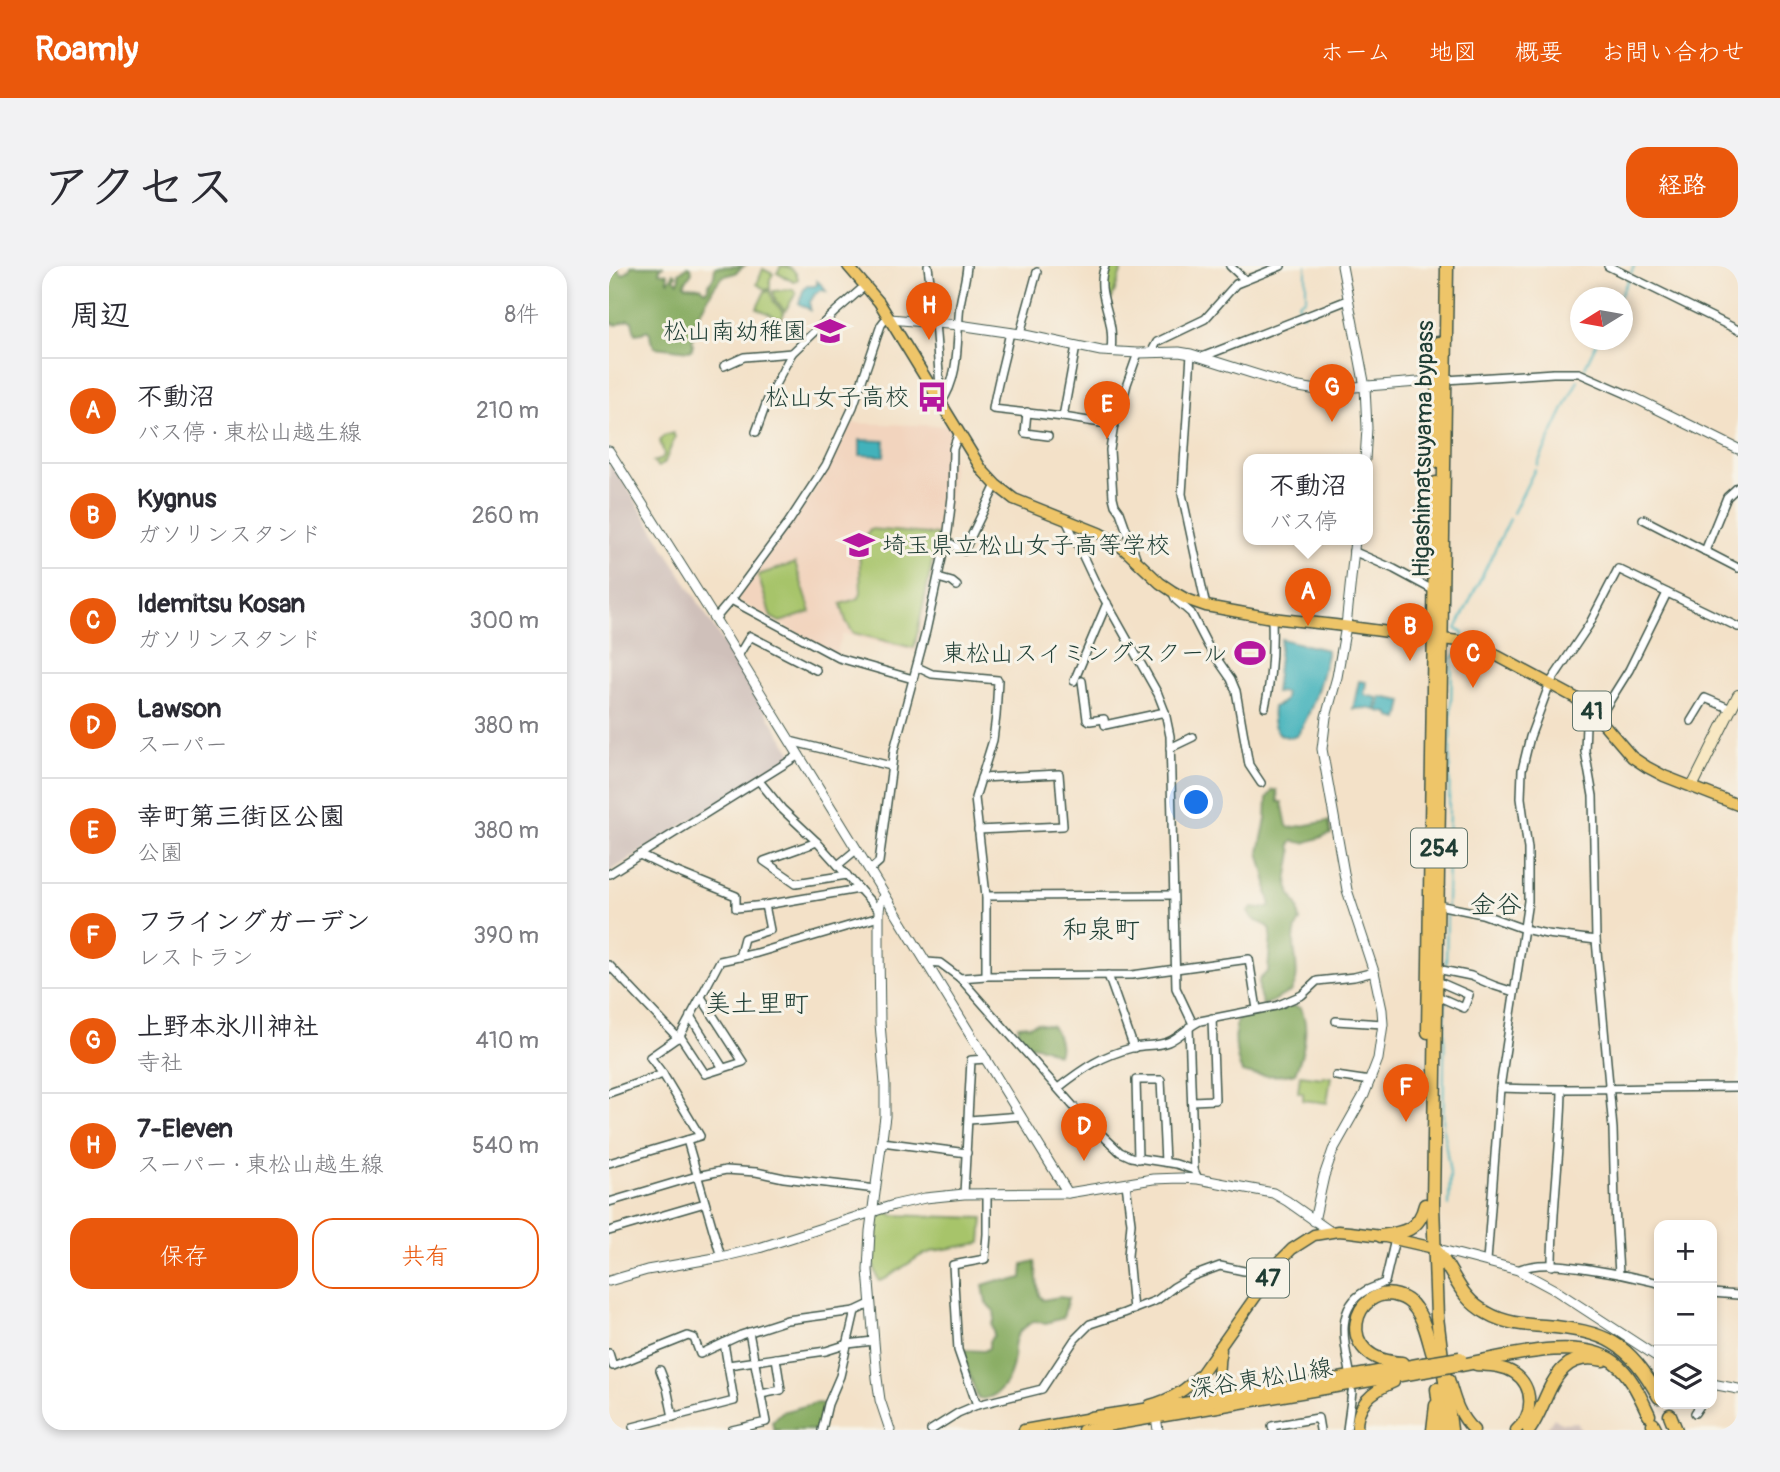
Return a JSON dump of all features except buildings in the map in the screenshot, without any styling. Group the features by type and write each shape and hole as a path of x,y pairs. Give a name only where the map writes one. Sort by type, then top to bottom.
{"highway":[{"name":"Higashimatsuyama bypass","path":"1439,266 1441,380 1425,1205 1430,1247 1437,1388 1443,1430"},
{"name":"Higashimatsuyama bypass","path":"1430,1247 1438,905 1437,638 1433,590 1447,266"},
{"path":"1381,1236 1398,1234 1412,1228 1419,1220 1425,1205"},
{"path":"1430,1247 1450,1267 1465,1295 1486,1313 1512,1323 1576,1330 1604,1337 1627,1352 1654,1389"},
{"path":"1423,1368 1382,1361 1365,1351 1359,1343 1356,1325 1361,1309 1367,1302 1384,1295 1393,1295 1409,1302 1420,1317 1436,1350"},
{"path":"1461,1362 1541,1344 1592,1343 1619,1353 1646,1375"},
{"path":"1091,1418 1461,1362 1580,1349 1604,1356 1624,1372 1638,1392 1653,1423"},
{"name":"Higashimatsuyama bypass","path":"1436,1350 1451,1430"},
{"path":"1529,1430 1551,1384 1563,1368 1573,1362 1599,1359 1624,1372"},
{"path":"1666,1409 1676,1430"}],"main road":[{"name":"41","path":"848,266 866,285 890,319 982,470 1014,499 1112,540 1160,583 1186,599 1206,606 1272,618 1437,638 1482,649 1574,697 1599,719 1632,757 1660,774 1738,805"},
{"path":"1692,787 1738,695"},
{"name":"深谷東松山線","path":"1024,1430 1152,1404 1168,1400 1180,1393 1201,1374 1282,1259 1314,1235 1350,1232 1395,1238 1430,1247"},
{"name":"深谷東松山線","path":"1220,1399 1217,1379 1222,1344"},
{"path":"1436,1350 1463,1418 1474,1430"},
{"path":"1461,1362 1496,1367 1515,1374 1523,1381 1527,1389 1529,1410 1516,1430"},
{"path":"1347,1429 1373,1392 1423,1368"},
{"name":"深谷東松山線","path":"1083,1430 1423,1368"},
{"path":"1432,1430 1437,1388"}],"street":[{"path":"928,266 941,403"},
{"path":"941,403 954,370 960,304 967,266"},
{"path":"1105,266 1101,286 1111,325 1111,352"},
{"path":"1230,266 1245,279"},
{"path":"1151,353 1157,342 1205,318 1233,286 1280,266"},
{"path":"1342,266 1365,387 1365,454"},
{"path":"1608,266 1738,330"},
{"path":"1037,272 1004,364 993,409 1114,425"},
{"path":"756,432 769,397 792,353 866,285"},
{"path":"1202,356 1348,300"},
{"path":"715,619 788,523 826,465 853,407 881,325 890,319 1015,333 1111,352 1191,354 1307,389 1328,390 1441,380 1579,373 1738,449"},
{"path":"1063,417 1076,346"},
{"path":"724,366 744,357 792,353"},
{"path":"1137,561 1113,497 1110,450 1114,425 1122,412 1125,392 1138,353"},
{"path":"1191,354 1182,494 1206,606"},
{"path":"1027,412 1025,433 1048,436"},
{"path":"870,870 877,866 881,856 891,766 946,541 952,496 953,449 959,432"},
{"path":"609,451 1068,1193"},
{"path":"946,541 964,551 996,485"},
{"path":"1705,551 1727,497 1738,487"},
{"path":"1643,519 1738,568"},
{"path":"1066,520 1096,584 1158,694 1170,736 1176,992 1191,1026 1196,1175"},
{"path":"1314,1221 1324,1175 1333,1150 1370,1081 1378,1059 1383,1024 1374,972 1347,890 1322,749 1326,717 1337,677 1346,626 1354,545"},
{"path":"1353,551 1433,590"},
{"path":"1487,1261 1500,1088 1528,901 1528,849 1521,798 1523,770 1530,737 1551,683 1589,625 1618,569 1738,627"},
{"path":"938,578 957,586"},
{"path":"1172,591 1176,600 1191,613 1208,646 1231,679 1236,691 1249,765 1261,783"},
{"path":"1599,719 1629,670 1667,593"},
{"path":"731,600 838,658 913,679"},
{"path":"1107,603 1078,681 1087,719 1104,719 1105,725 1165,712"},
{"path":"1265,707 1271,684 1272,618"},
{"path":"737,656 750,636 816,670"},
{"path":"917,667 932,674 997,680 993,740 975,798 986,896 986,976"},
{"path":"1691,721 1705,698 1731,709"},
{"path":"1590,710 1584,751 1593,796 1595,940 1613,1129 1619,1274"},
{"path":"1170,748 1193,737"},
{"path":"789,741 891,766"},
{"path":"609,874 799,755"},
{"path":"978,830 1063,827 1059,774 981,778"},
{"path":"759,781 782,809 838,865 879,914"},
{"path":"817,842 764,861 796,883 847,875"},
{"path":"838,865 856,850"},
{"path":"640,855 736,896 736,908 859,889"},
{"path":"884,895 879,914 880,1023 885,1095 868,1257 873,1342 880,1400 890,1430"},
{"path":"986,896 1173,895"},
{"path":"740,957 744,938 770,930 765,905"},
{"path":"1438,905 1482,914 1524,929 1595,940"},
{"path":"609,1163 700,1136 650,1057 679,1037 720,961 879,914"},
{"path":"960,978 1132,975 1248,959 1257,1009"},
{"path":"926,962 940,963 960,978 1082,1116 1120,1152 1138,1159 1176,1164 1196,1175 1273,1193 1331,1232"},
{"path":"609,965 679,1037 705,1074 743,1062 701,996"},
{"path":"1058,1088 1094,1062 1134,1048 1165,1043 1191,1026 1212,1018 1276,1006 1297,998 1317,981 1374,972"},
{"path":"1108,975 1134,1048"},
{"path":"1437,975 1471,976 1514,992"},
{"path":"1437,975 1469,995 1464,1008 1437,996"},
{"path":"690,1016 723,1068"},
{"path":"1192,1101 1215,1100 1212,1018"},
{"path":"1336,1021 1383,1024"},
{"path":"964,1194 971,1060 987,1059"},
{"path":"609,1093 663,1074"},
{"path":"1336,1076 1370,1081"},
{"path":"1138,1159 1136,1080 1161,1080 1165,1162"},
{"path":"1500,1088 1562,1090 1738,1087"},
{"path":"1552,1266 1562,1090"},
{"path":"969,1120 1021,1116"},
{"path":"687,1140 721,1257"},
{"path":"882,1142 967,1153"},
{"path":"609,1202 720,1171 742,1170 876,1189"},
{"path":"609,1281 663,1266 721,1257 790,1239 925,1198 964,1194 1068,1193 1196,1175"},
{"path":"1126,1184 1131,1223 1128,1249 1133,1310"},
{"path":"977,1405 958,1350 953,1265 985,1259 987,1194"},
{"path":"609,1231 705,1203"},
{"path":"1350,1372 1343,1328 1345,1316 1360,1294 1385,1282 1395,1238"},
{"path":"1430,1247 1518,1270 1564,1295 1654,1355"},
{"path":"931,1430 977,1405 1042,1388 1075,1339 1090,1324 1157,1300 1193,1276 1226,1266 1244,1271 1261,1271 1269,1276"},
{"path":"1518,1270 1529,1266 1579,1267 1654,1282"},
{"path":"1717,1293 1738,1295"},
{"path":"609,1353 613,1366 688,1336 694,1338 700,1354 749,1332 787,1320 855,1311 870,1304"},
{"path":"822,1430 828,1404 840,1376 855,1311"},
{"path":"732,1430 766,1422 749,1332"},
{"path":"728,1365 873,1342"},
{"path":"635,1430 633,1427 734,1401 724,1343"},
{"path":"761,1394 781,1390 776,1358"},
{"path":"660,1370 673,1416"},
{"path":"1717,1385 1738,1389"},
{"path":"1347,1429 1352,1392"},
{"path":"1695,1413 1698,1409"},
{"path":"1156,1416 1159,1430"},
{"path":"1273,1430 1272,1426 1318,1418 1320,1430"}],"shaded area":[{"name":"埼玉県立松山女子高等学校","path":"850,423 950,426 952,430 947,527 919,653 843,634 836,654 735,599 813,494 829,468"},
{"path":"609,458 791,752 790,757 609,872"},
{"path":"1554,1418 1561,1423 1577,1422 1581,1430 1546,1430"}],"green space":[{"path":"631,266 664,266 659,272 668,274 669,281 674,273 674,279 678,282 679,273 691,267 692,272 684,284 701,287 705,291 714,276 715,267 744,266 735,273 722,277 714,287 694,324 696,331 692,349 689,351 655,347 647,330 635,334 632,321 617,325 609,322 609,268 612,272 617,269 623,275"},
{"path":"781,266 792,269 798,279 794,282 777,273"},
{"path":"1109,266 1122,269 1112,299 1106,297 1104,278"},
{"path":"763,269 773,274 770,289 757,284"},
{"path":"793,289 796,293 785,311 776,301 773,291"},
{"path":"765,291 770,291 774,302 784,313 781,320 757,308"},
{"path":"673,433 675,437 664,464 658,467 653,462 662,459 664,454 660,441 663,436"},
{"path":"870,529 938,535 914,648 853,633 846,621 841,604 859,598 859,546"},
{"path":"795,563 811,612 780,622 771,617 758,575"},
{"path":"1273,790 1277,790 1278,802 1282,802 1287,826 1290,828 1329,821 1331,834 1304,843 1293,841 1290,845 1292,852 1287,881 1298,907 1300,921 1294,936 1296,980 1291,992 1263,1005 1259,980 1268,971 1271,933 1270,928 1253,919 1248,912 1252,908 1271,906 1259,852 1267,798"},
{"path":"1293,1006 1300,1008 1305,1023 1303,1049 1295,1073 1269,1076 1242,1072 1236,1045 1237,1018"},
{"path":"1036,1023 1052,1026 1058,1040 1058,1054 1032,1045 1028,1048 1023,1046 1016,1035 1018,1026"},
{"path":"1300,1075 1331,1077 1327,1103 1303,1100 1303,1093 1298,1092"},
{"path":"890,1211 891,1215 983,1218 981,1243 920,1256 879,1281 874,1266 877,1220"},
{"path":"1035,1261 1039,1295 1043,1300 1068,1298 1063,1318 1046,1323 1033,1321 1022,1330 1015,1339 1013,1363 1006,1383 997,1393 978,1399 963,1350 984,1351 989,1348 989,1341 994,1335 994,1311 986,1303 983,1285 1022,1278 1023,1264"},
{"path":"816,1403 825,1404 819,1430 774,1430 772,1422 782,1412"}],"water":[{"path":"817,281 826,291 821,290 815,294 810,302 810,310 799,303 807,286 817,285"},
{"path":"860,440 885,441 884,456 860,455"},
{"path":"1281,639 1327,650 1319,686 1307,716 1297,736 1290,737 1276,730 1273,720 1273,707 1285,699 1285,693 1275,693"},
{"path":"1359,681 1366,682 1364,695 1378,698 1376,710 1353,709"},
{"path":"1381,697 1403,701 1399,719 1378,711"}],"waterway":[{"path":"1303,315 1298,303 1306,298 1306,266"},
{"path":"1631,273 1634,266"},
{"path":"1624,287 1628,280"},
{"path":"1585,367 1593,350"},
{"path":"1537,465 1578,380"},
{"path":"1513,513 1535,469"},
{"path":"1462,636 1463,632 1456,629 1510,519"},
{"path":"1447,906 1452,659 1461,649"},
{"path":"1446,968 1447,911"},
{"path":"1445,1002 1443,1129 1450,1173 1449,1206"}],"place":[{"name":"松山南幼稚園","path":"830,331"},
{"name":"7-Eleven","path":"929,340"},
{"name":"松山女子高校","path":"932,397"},
{"name":"上野本氷川神社","path":"1332,422"},
{"name":"幸町第三街区公園","path":"1107,439"},
{"name":"埼玉県立松山女子高等学校","path":"859,545"},
{"name":"不動沼","path":"1308,626"},
{"name":"東松山スイミングスクール","path":"1250,653"},
{"name":"Kygnus","path":"1410,661"},
{"name":"Idemitsu Kosan","path":"1473,688"},
{"name":"フライングガーデン","path":"1406,1122"},
{"name":"Lawson","path":"1084,1161"}],"district":[{"name":"金谷","path":"1496,904"},
{"name":"和泉町","path":"1101,929"},
{"name":"美土里町","path":"757,1003"}]}
